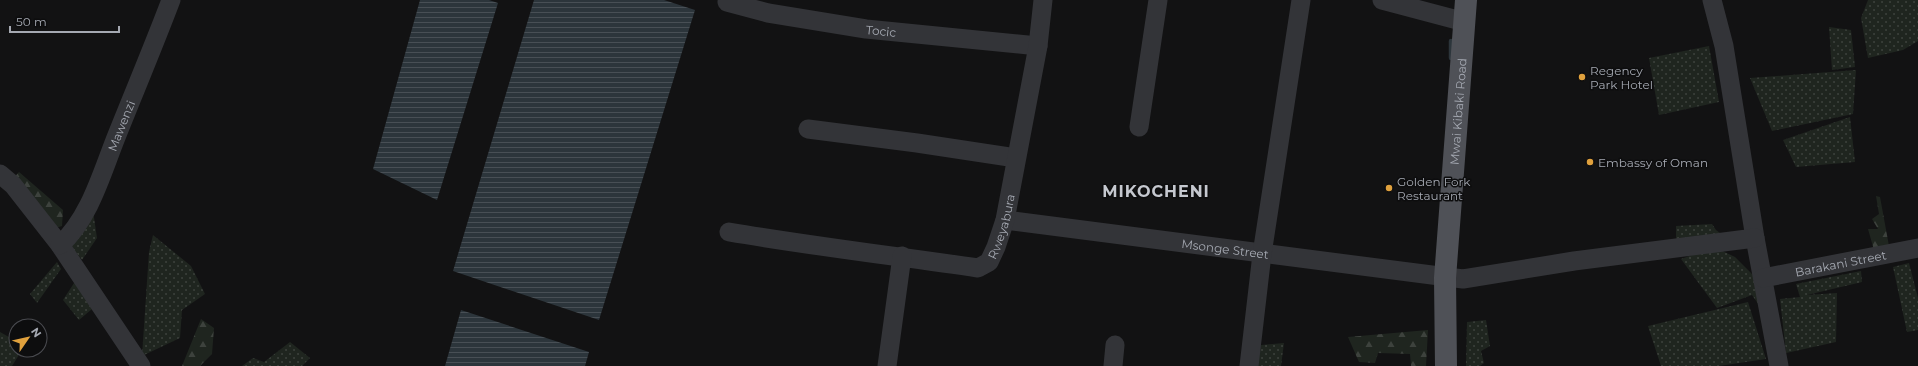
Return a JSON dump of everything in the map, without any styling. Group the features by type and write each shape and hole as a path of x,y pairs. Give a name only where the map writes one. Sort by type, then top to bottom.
{"main road":[{"name":"Mwai Kibaki Road","path":"1446,366 1446,278 1466,0"}],"street":[{"name":"Mawenzi","path":"60,245 71,235 91,199 136,91 171,0"},
{"name":"Rweyabura","path":"729,232 816,247 902,256 978,268 989,262 996,247 1005,220 1038,46 1043,0"},
{"path":"1139,127 1158,0"},
{"path":"1249,366 1262,254 1301,0"},
{"path":"1382,0 1465,22"},
{"path":"1712,0 1724,46 1755,238 1778,366"},
{"name":"Tocic","path":"727,2 768,13 866,29 1038,46"},
{"path":"808,129 1016,158"},
{"path":"0,174 13,185 60,245 141,366"},
{"name":"Msonge Street","path":"1005,220 1463,279 1574,261 1755,238"},
{"name":"Barakani Street","path":"1763,278 1918,248"},
{"path":"887,366 902,256"},
{"path":"1113,366 1115,346"}],"green space":[{"path":"1868,0 1918,0 1918,41 1903,50 1868,58 1861,18"},
{"path":"1829,27 1851,30 1855,67 1832,70"},
{"path":"1709,46 1719,102 1659,115 1649,58"},
{"path":"1856,70 1853,114 1772,131 1750,78"},
{"path":"1850,117 1855,162 1796,167 1783,140"},
{"path":"19,172 63,210 62,226 49,230 11,181"},
{"path":"1876,196 1880,197 1889,246 1874,250 1868,229 1878,229 1872,219 1879,214"},
{"path":"92,204 97,238 82,260 71,246"},
{"path":"1712,224 1716,230 1724,236 1676,245 1676,226"},
{"path":"153,235 191,266 205,294 182,310 180,338 142,356 149,252"},
{"path":"1714,247 1735,257 1759,281 1766,315 1752,295 1717,308 1681,259"},
{"path":"57,262 61,269 37,303 30,294"},
{"path":"1909,263 1918,298 1918,330 1907,332 1893,267"},
{"path":"1861,271 1862,282 1807,295 1837,293 1836,342 1786,353 1780,299 1800,297 1796,284"},
{"path":"76,280 92,309 79,320 63,300"},
{"path":"1748,302 1766,359 1719,366 1661,366 1648,326"},
{"path":"201,319 214,328 212,354 200,366 182,366"},
{"path":"1486,320 1490,346 1481,351 1484,363 1480,366 1466,366 1467,322"},
{"path":"1428,330 1426,366 1411,366 1410,354 1378,353 1375,363 1359,362 1348,337"},
{"path":"0,332 8,336 8,358 17,358 12,366 0,366"},
{"path":"290,342 310,358 302,366 242,366 253,358 264,362"},
{"path":"1284,343 1281,366 1250,366 1251,346"}],"shaded area":[{"path":"420,0 489,0 498,3 437,200 373,169"},
{"path":"534,0 664,0 695,10 599,320 453,271"},
{"path":"461,310 589,352 585,366 445,366"}],"waterway":[{"path":"1451,41 1451,58"}],"place":[{"name":"Regency Park Hotel","path":"1582,77"},
{"name":"Embassy of Oman","path":"1590,162"},
{"name":"Golden Fork Restaurant","path":"1389,188"}],"district":[{"name":"MIKOCHENI","path":"1156,191"}]}
